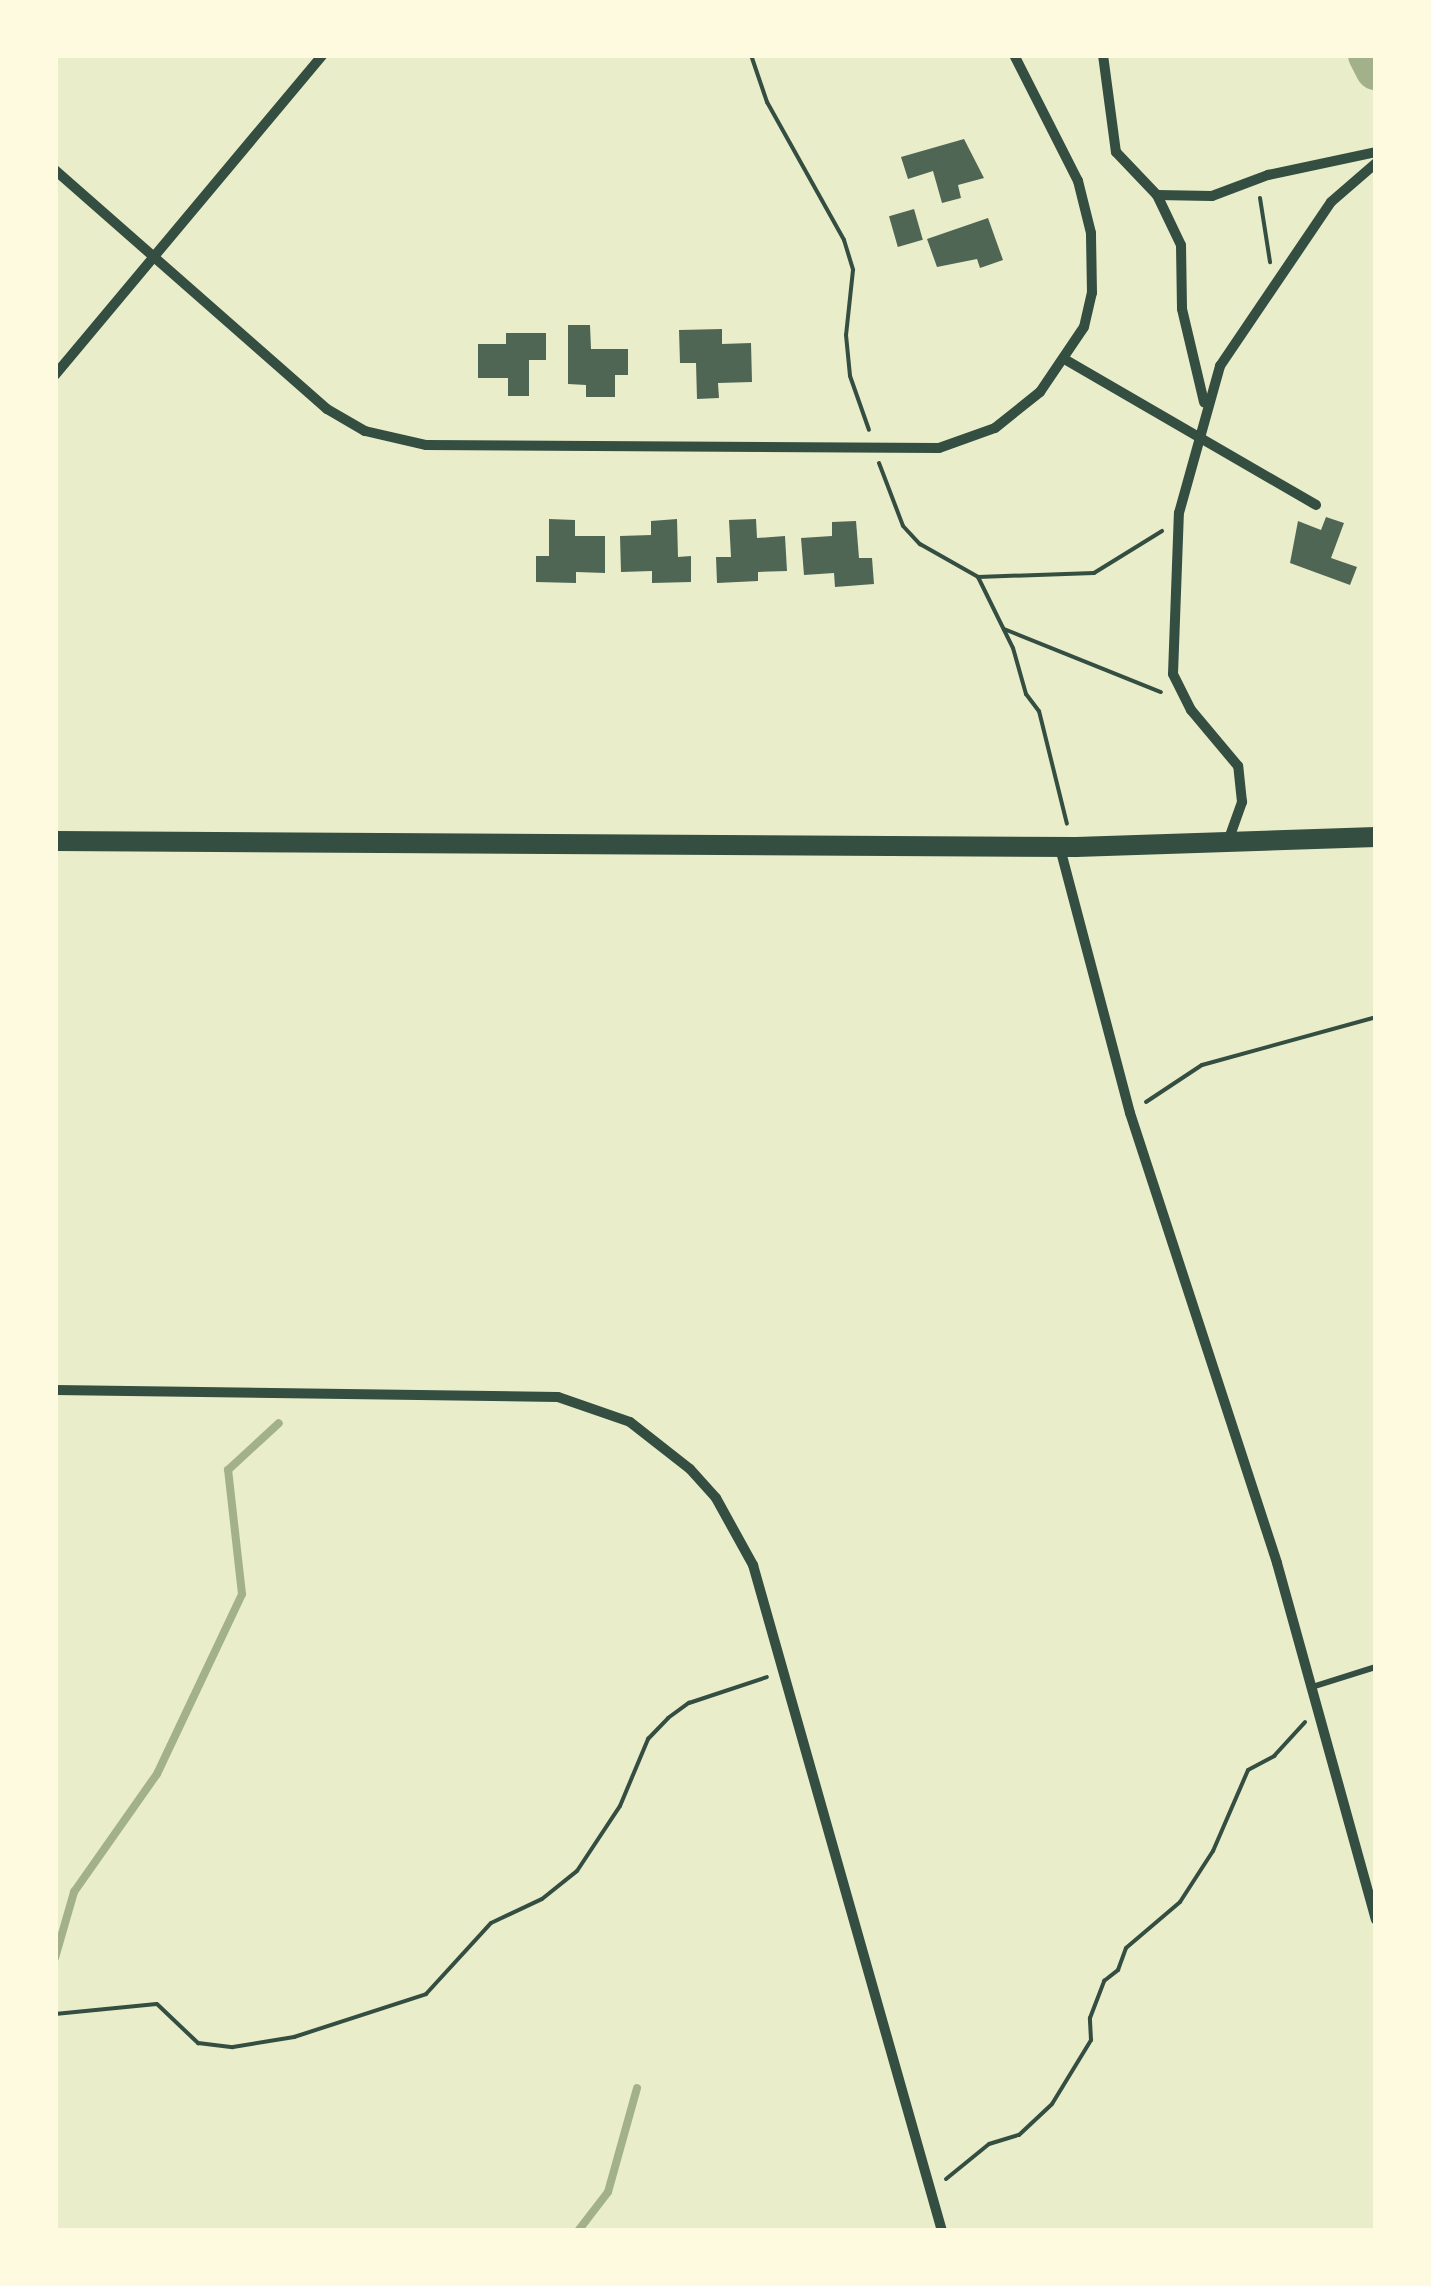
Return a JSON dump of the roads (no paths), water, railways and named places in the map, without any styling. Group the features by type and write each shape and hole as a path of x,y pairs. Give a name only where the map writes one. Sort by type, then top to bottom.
{"highway":[{"path":"55,841 1068,847 1376,836"}],"street":[{"path":"55,375 323,55"},
{"path":"55,170 158,255 327,408 396,440 939,448 995,428 1066,360 1092,293 1091,233 1078,181 1014,55"},
{"path":"1103,55 1116,152 1157,195 1181,246 1182,310 1205,403 1203,442 1179,513 1169,642 1173,674 1191,710 1228,750 1243,783 1226,844"},
{"path":"1157,195 1212,196 1268,175 1376,152"},
{"path":"1205,403 1274,280 1332,202 1376,163"},
{"path":"1066,360 1316,506"},
{"path":"1068,847 1130,1113 1277,1563 1376,1920"},
{"path":"55,1390 376,1392 558,1398 595,1406 662,1443 716,1498 753,1564 942,2231"}],"lane":[{"path":"1310,1687 1376,1667"}],"waterway":[{"path":"1369,55 1376,69"},
{"path":"55,1958 74,1892 157,1774 242,1594 228,1470 279,1423"},
{"path":"578,2231 608,2192 637,2088"}]}
